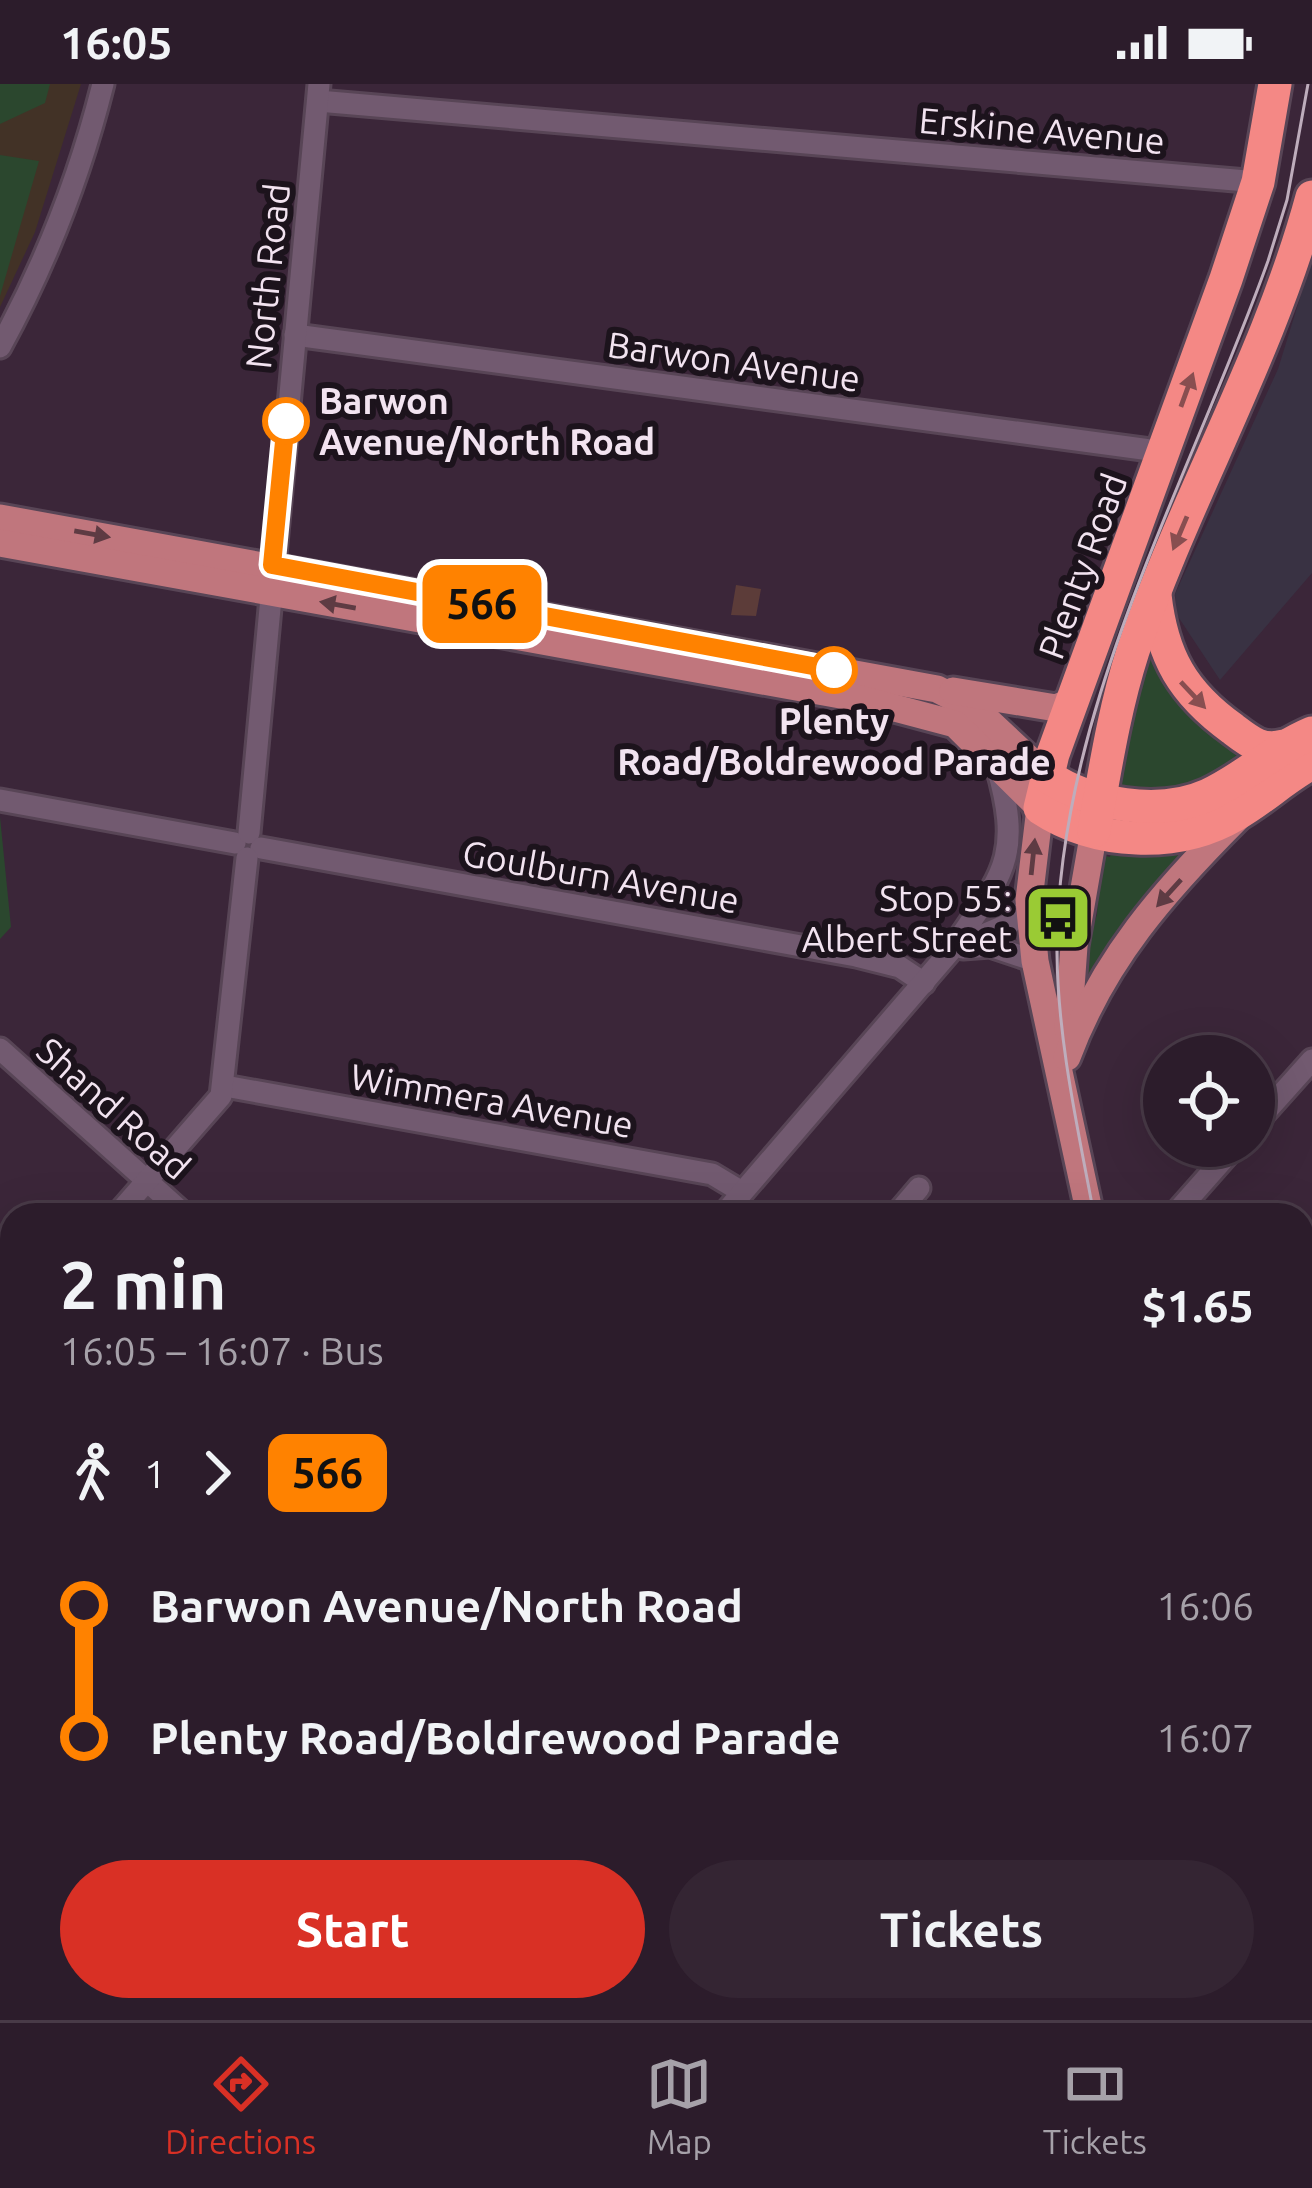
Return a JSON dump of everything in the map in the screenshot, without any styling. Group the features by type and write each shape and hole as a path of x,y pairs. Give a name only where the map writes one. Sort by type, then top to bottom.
{"highway":[{"name":"Plenty Road","path":"1044,792 1258,182 1275,84"},
{"name":"Plenty Road","path":"1097,815 1118,703 1155,594 1277,304 1312,197"},
{"path":"1226,279 1277,304"},
{"path":"1155,594 1166,654 1184,688 1251,743 1269,749 1303,747"},
{"path":"1044,792 1139,838 1184,835 1248,807 1303,747"},
{"path":"1097,815 1206,796 1303,747"}],"main road":[{"path":"0,518 272,565 934,714 963,729 997,766 1044,792"},
{"path":"0,543 272,594 579,634 1056,708 1073,701"},
{"path":"937,689 981,713 1044,792"},
{"name":"Plenty Road","path":"1044,792 1029,907 1035,962 1066,1070 1088,1203"},
{"path":"1066,1070 1088,1000 1117,952 1248,807"},
{"name":"Plenty Road","path":"1066,1070 1074,946 1097,815"}],"street":[{"path":"0,346 46,256 85,152 103,84"},
{"name":"Erskine Avenue","path":"318,92 1258,182"},
{"name":"North Road","path":"225,1086 318,92"},
{"name":"Barwon Avenue","path":"295,334 1165,452"},
{"path":"733,1203 946,956 1000,883 1007,821 997,766"},
{"name":"Goulburn Avenue","path":"0,800 856,956 903,968 924,982"},
{"path":"946,956 1009,924 1029,907"},
{"path":"946,956 979,945 1035,962"},
{"name":"Shand Road","path":"0,1049 171,1203"},
{"path":"1275,1101 1312,1060"},
{"path":"128,1203 213,1107 225,1086"},
{"name":"Wimmera Avenue","path":"225,1086 712,1174 742,1192"},
{"path":"1185,1203 1216,1167"},
{"path":"907,1203 919,1189"},
{"path":"0,1347 0,1367"}],"shaded area":[{"path":"0,84 81,84 35,232 0,307"},
{"path":"1312,259 1312,573 1220,680 1177,615 1175,594 1278,369"}],"green space":[{"path":"0,84 50,84 45,103 0,124"},
{"path":"0,155 39,161 0,296"},
{"path":"1157,645 1171,685 1191,712 1252,757 1187,786 1154,791 1117,788 1133,699"},
{"path":"0,817 11,927 0,939"},
{"path":"1194,847 1084,992 1082,967 1097,914 1101,855 1110,857 1112,849"}],"building":[{"path":"736,585 761,589 756,616 731,615"}],"tram line":[{"path":"1092,1203 1058,987 1062,865 1078,776 1132,601 1268,261 1287,200 1308,84"}],"bus line":[{"name":"566","path":"286,421 272,565 834,670"}],"place":[{"name":"Barwon Avenue/North Road","path":"286,421"},
{"name":"Plenty Road/Boldrewood Parade","path":"834,670"},
{"name":"Stop 55: Albert Street","path":"1058,918"}]}
